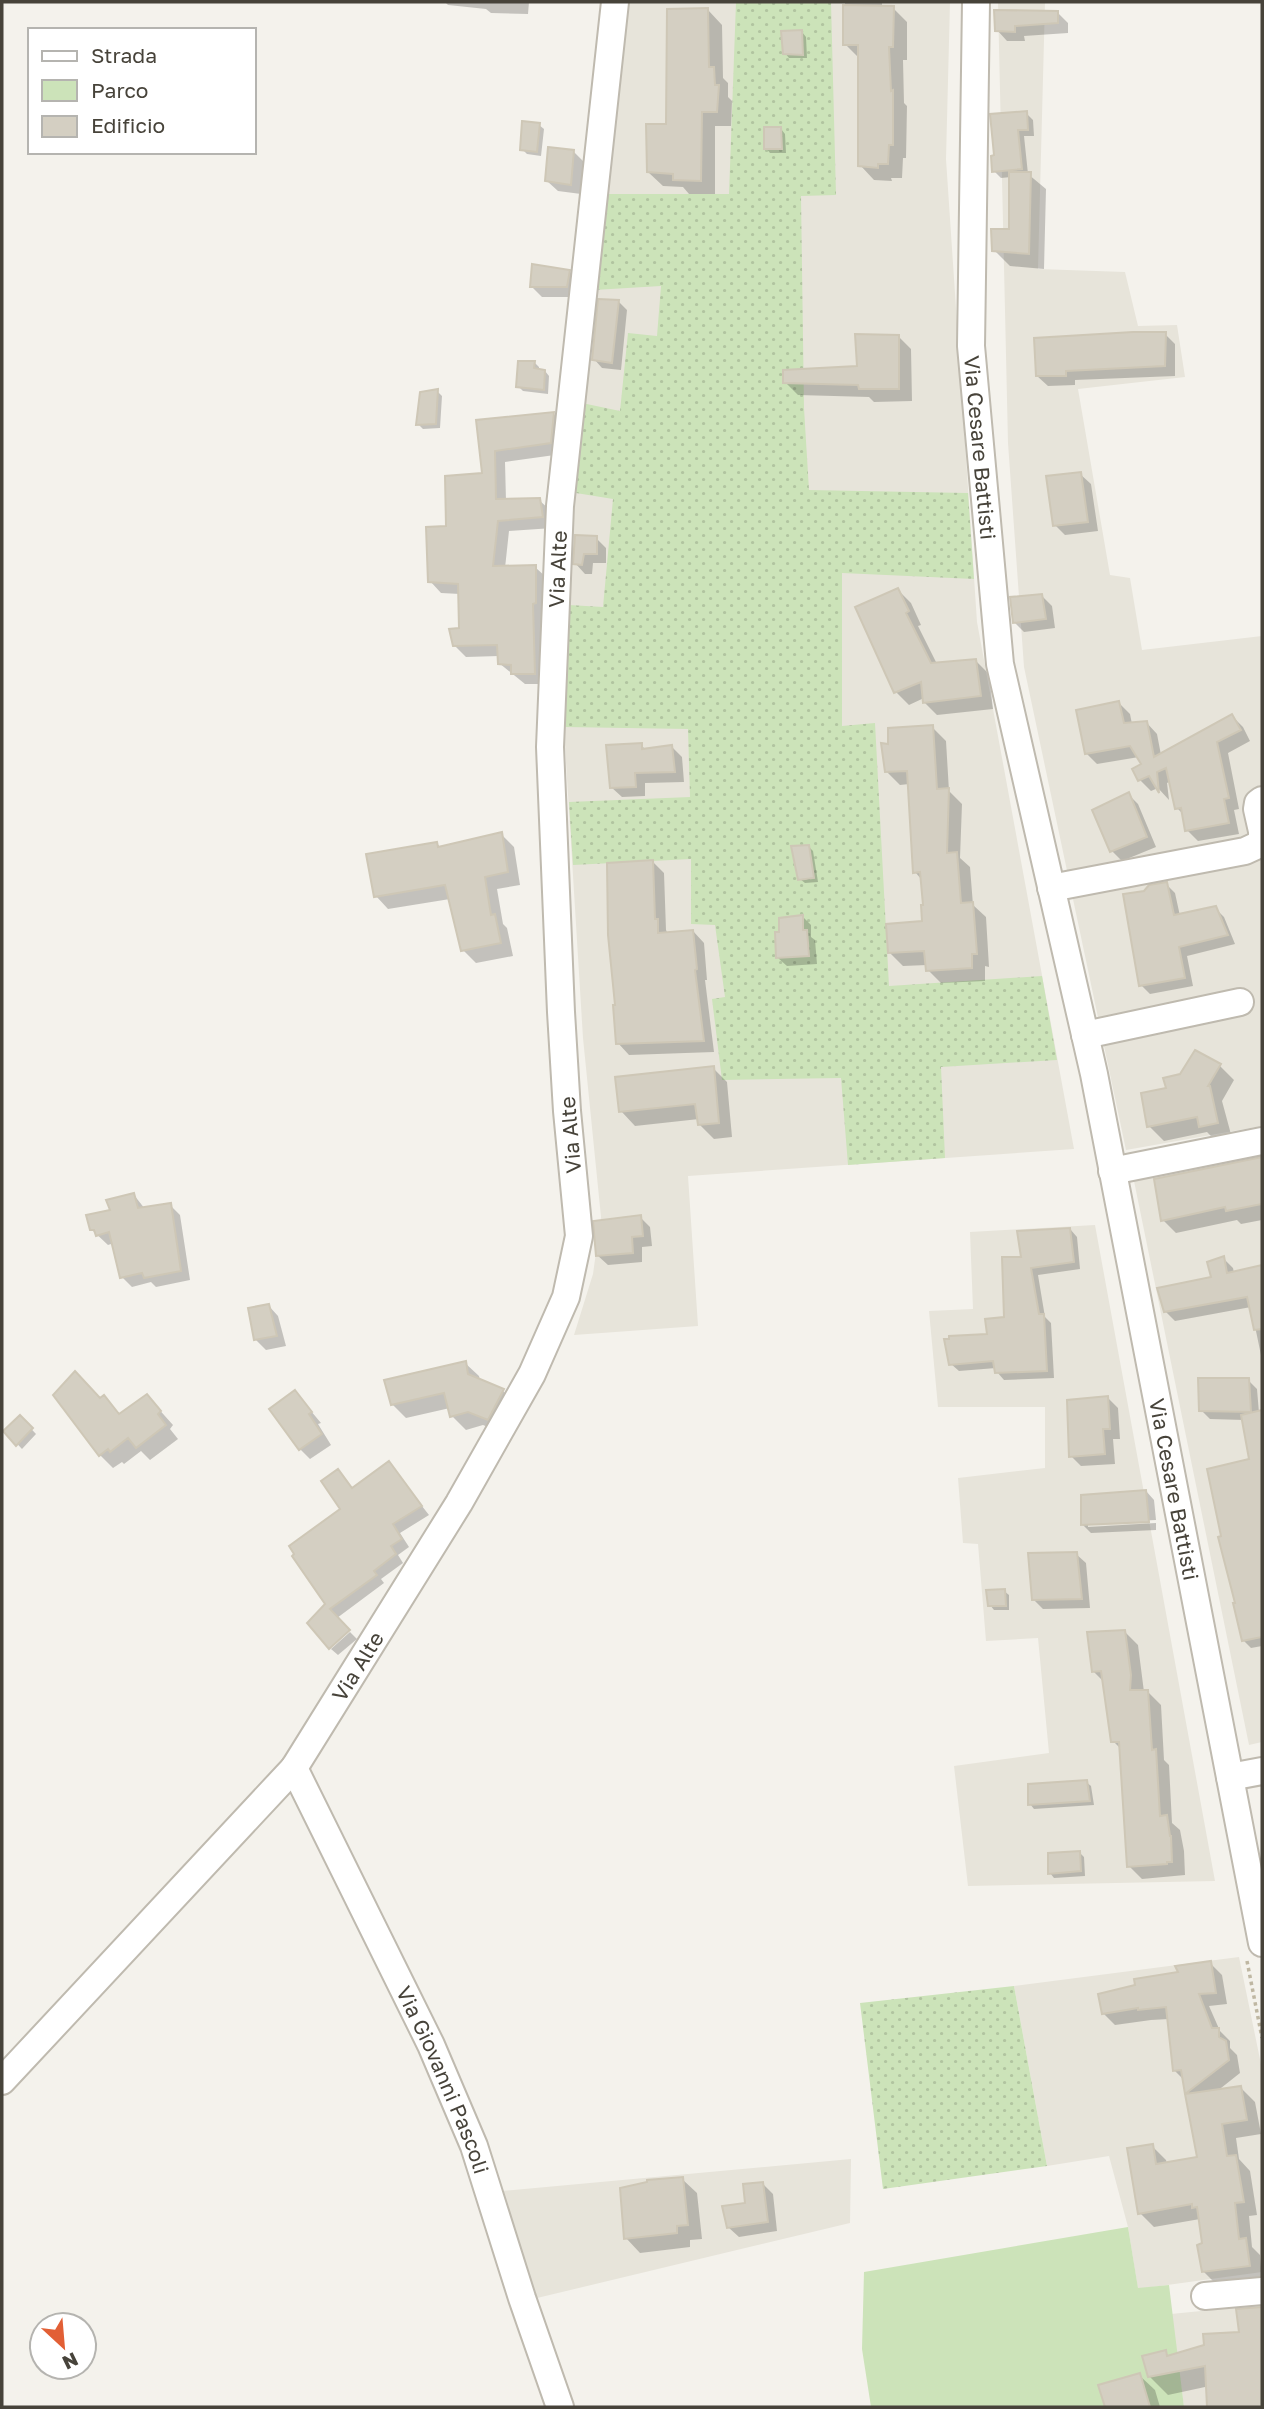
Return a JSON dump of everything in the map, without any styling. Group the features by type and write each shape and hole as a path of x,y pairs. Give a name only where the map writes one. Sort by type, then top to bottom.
{"street":[{"name":"Via Alte","path":"2,2081 294,1768 459,1503 532,1374 566,1297 579,1236 567,1111 550,747 560,506 615,2"},
{"name":"Via Cesare Battisti","path":"976,2 971,346 1000,664 1085,1035 1262,1943"},
{"path":"1051,888 1245,851 1260,844 1262,834 1257,810 1258,803 1262,800"},
{"path":"1085,1035 1240,1002"},
{"path":"1112,1171 1262,1141"},
{"name":"Via Giovanni Pascoli","path":"294,1768 431,2045 474,2147 522,2298 561,2407"},
{"path":"1230,1777 1262,1772"},
{"path":"1205,2296 1262,2291"}],"shaded area":[{"path":"625,2 950,2 946,159 977,622 1074,1149 688,1176 698,1326 574,1335 593,1274 601,1217 583,1038 563,713 579,430"},
{"path":"998,2 1045,2 1038,269 1125,272 1138,326 1177,325 1185,377 1078,389 1110,575 1130,578 1142,650 1262,636 1262,1126 1126,1150 1024,667 1008,443"},
{"path":"1262,1154 1262,1742 1249,1745 1134,1181"},
{"path":"1095,1225 1215,1881 968,1886 954,1766 1049,1753 1038,1638 986,1641 978,1544 963,1543 958,1478 1045,1468 1045,1407 938,1407 929,1311 973,1309 970,1232"},
{"path":"1239,1957 1262,2069 1262,2272 1138,2289 1128,2227 1109,2156 1047,2166 1014,1986"},
{"path":"851,2159 850,2223 537,2298 502,2191"},
{"path":"1262,2305 1262,2407 1184,2407 1171,2314"}],"green space":[{"path":"736,2 831,2 836,195 801,196 804,408 809,490 968,493 974,579 842,573 842,726 875,723 889,986 1042,976 1057,1060 941,1067 945,1158 848,1165 841,1078 722,1080 712,999 725,997 715,925 691,924 691,859 573,865 569,802 690,797 688,729 564,727 569,605 603,607 613,499 576,493 582,403 620,411 628,333 657,336 661,286 594,290 604,194 729,194"},
{"path":"1014,1986 1047,2166 883,2189 860,2003"},
{"path":"1128,2227 1138,2288 1169,2285 1184,2407 871,2407 862,2349 864,2272"}],"building":[{"path":"843,5 894,6 893,47 889,47 891,91 893,90 893,145 889,145 888,164 878,164 878,168 858,166 858,45 843,45"},
{"path":"708,8 709,67 714,67 715,85 719,85 717,112 702,112 701,181 673,180 673,174 647,172 646,124 666,124 667,9"},
{"path":"994,10 1058,11 1058,23 1015,26 1015,32 995,31"},
{"path":"802,30 803,55 783,54 781,31"},
{"path":"1027,111 1028,130 1018,130 1022,169 992,172 991,156 994,155 990,114"},
{"path":"522,121 540,123 537,152 520,150"},
{"path":"764,127 781,127 782,149 764,149"},
{"path":"548,147 574,150 571,185 545,181"},
{"path":"1009,172 1031,172 1029,254 992,251 991,229 1009,229"},
{"path":"532,264 570,270 567,287 530,287"},
{"path":"598,299 619,300 612,363 592,360"},
{"path":"1166,332 1165,366 1066,371 1066,376 1036,376 1034,338"},
{"path":"855,334 899,335 899,389 783,383 783,370 857,366"},
{"path":"518,361 535,361 534,368 545,370 544,390 516,387"},
{"path":"438,389 436,424 416,425 420,392"},
{"path":"554,412 551,443 495,451 496,499 540,498 543,517 498,521 493,566 536,565 536,603 533,604 535,674 511,674 511,665 498,664 497,645 453,646 449,629 459,628 458,584 428,582 426,527 446,526 445,476 482,473 476,420"},
{"path":"1081,472 1088,522 1053,526 1046,476"},
{"path":"575,535 597,536 597,554 584,554 582,565 573,564"},
{"path":"898,588 909,611 906,613 931,663 976,659 981,696 923,703 921,682 894,693 855,607"},
{"path":"1042,594 1046,619 1013,623 1010,597"},
{"path":"1119,701 1124,723 1147,721 1154,757 1232,714 1241,730 1217,742 1229,798 1224,799 1229,823 1185,831 1181,808 1175,809 1166,768 1157,772 1159,793 1149,776 1138,781 1132,769 1141,764 1130,746 1085,754 1076,710"},
{"path":"933,725 937,789 949,788 947,853 957,852 961,903 973,902 977,954 972,954 972,968 926,971 924,951 888,953 886,924 922,921 923,905 920,872 913,873 907,771 885,772 881,743 888,744 888,728"},
{"path":"642,743 642,749 672,745 675,772 635,773 636,787 610,788 606,745"},
{"path":"1129,792 1147,837 1110,852 1092,810"},
{"path":"502,832 508,872 485,877 491,915 495,914 501,943 461,951 445,885 374,897 366,854 437,842 438,847"},
{"path":"809,845 814,878 798,880 791,846"},
{"path":"653,860 658,933 693,930 704,1041 616,1044 608,935 607,863"},
{"path":"1167,882 1174,915 1216,906 1228,935 1179,947 1185,978 1139,986 1123,894 1144,891 1149,885"},
{"path":"803,915 803,930 807,930 809,956 776,958 775,932 779,932 779,918"},
{"path":"1195,1050 1221,1064 1208,1086 1218,1123 1199,1127 1197,1117 1147,1127 1141,1093 1166,1088 1163,1078 1180,1074"},
{"path":"714,1066 719,1123 698,1125 695,1104 619,1112 615,1077"},
{"path":"1262,1157 1262,1204 1226,1211 1225,1207 1161,1221 1154,1179"},
{"path":"134,1193 138,1208 171,1203 181,1271 144,1278 142,1273 120,1278 109,1232 96,1236 94,1230 90,1230 86,1215 110,1210 106,1200"},
{"path":"641,1215 643,1236 632,1237 633,1253 596,1256 593,1221"},
{"path":"1070,1228 1074,1262 1031,1268 1039,1314 1044,1314 1047,1371 995,1373 993,1361 949,1365 944,1339 949,1339 949,1336 987,1334 985,1319 1004,1317 1002,1257 1021,1257 1017,1231"},
{"path":"1224,1256 1227,1273 1262,1265 1262,1329 1254,1330 1247,1297 1164,1312 1157,1288 1211,1277 1207,1262"},
{"path":"269,1304 277,1336 254,1340 248,1308"},
{"path":"466,1361 468,1374 504,1389 488,1420 468,1412 450,1417 444,1393 391,1405 384,1380"},
{"path":"75,1371 100,1398 104,1395 119,1414 147,1394 161,1411 158,1414 166,1425 136,1448 128,1438 110,1452 108,1449 99,1456 53,1395"},
{"path":"1198,1378 1249,1378 1251,1412 1199,1411"},
{"path":"295,1390 312,1412 309,1414 322,1434 299,1450 269,1409"},
{"path":"1108,1396 1110,1429 1103,1429 1105,1454 1069,1457 1067,1400"},
{"path":"1262,1410 1262,1637 1242,1641 1218,1537 1221,1536 1207,1469 1249,1459 1241,1415"},
{"path":"20,1415 33,1428 16,1446 3,1431"},
{"path":"389,1461 422,1506 393,1524 402,1539 391,1546 396,1554 374,1571 377,1575 330,1609 350,1630 329,1649 307,1623 325,1604 292,1556 294,1554 289,1546 340,1509 321,1481 338,1469 352,1488"},
{"path":"1146,1490 1149,1522 1081,1525 1081,1495"},
{"path":"1077,1552 1082,1599 1032,1600 1028,1553"},
{"path":"1005,1589 1006,1606 988,1606 986,1590"},
{"path":"1125,1630 1131,1675 1130,1690 1148,1690 1152,1750 1156,1749 1160,1816 1167,1815 1171,1836 1172,1862 1167,1864 1127,1867 1119,1742 1111,1742 1101,1671 1092,1672 1087,1632"},
{"path":"1087,1780 1090,1801 1028,1805 1028,1784"},
{"path":"1080,1851 1081,1871 1048,1874 1048,1853"},
{"path":"1211,1961 1216,1993 1199,1994 1212,2028 1219,2028 1219,2037 1226,2041 1229,2060 1185,2094 1181,2070 1173,2071 1166,2007 1102,2014 1098,1994 1135,1985 1134,1979 1178,1972 1175,1966"},
{"path":"1241,2086 1247,2120 1222,2124 1227,2156 1236,2155 1244,2202 1235,2203 1239,2239 1246,2238 1250,2266 1202,2272 1197,2245 1202,2243 1197,2207 1192,2208 1192,2204 1138,2214 1127,2148 1153,2144 1156,2164 1197,2157 1185,2094"},
{"path":"683,2177 688,2225 677,2226 677,2233 624,2239 620,2188 647,2180"},
{"path":"763,2182 768,2222 727,2228 722,2206 745,2203 743,2184"},
{"path":"1262,2307 1262,2407 1207,2407 1205,2366 1148,2377 1142,2356 1166,2350 1167,2356 1204,2345 1203,2334 1239,2332 1236,2309"},
{"path":"1140,2373 1150,2407 1105,2407 1098,2385"}]}
